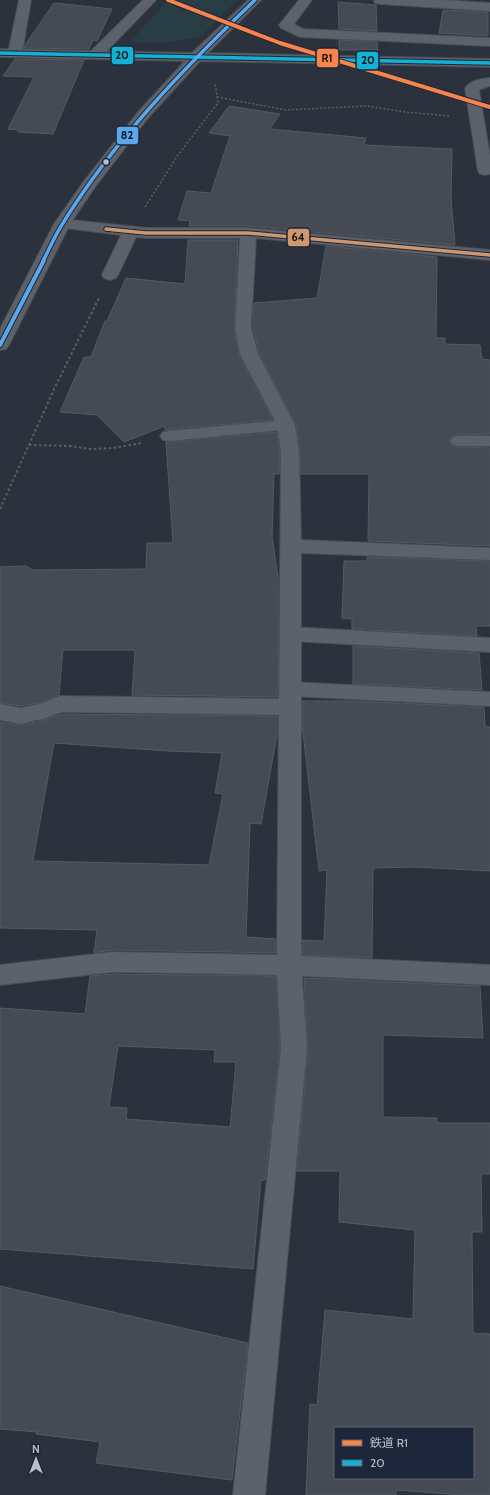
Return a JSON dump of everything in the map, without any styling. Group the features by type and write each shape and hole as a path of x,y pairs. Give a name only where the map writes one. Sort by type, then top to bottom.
{"street":[{"path":"25,0 4,54 197,56 490,63"},
{"path":"95,55 150,0"},
{"path":"0,345 62,224 89,184 143,115 197,56 255,0"},
{"path":"306,0 286,25 300,33 490,42"},
{"path":"380,0 490,7"},
{"path":"485,170 472,88 481,83 490,82"},
{"path":"62,224 146,233 248,233 490,255"},
{"path":"110,275 130,231"},
{"path":"248,233 243,328 249,354 286,425 290,452 291,634 289,965 294,1048 249,1495"},
{"path":"169,436 286,425"},
{"path":"459,442 490,442"},
{"path":"291,546 490,554"},
{"path":"291,634 490,645"},
{"path":"0,712 21,716 40,712 60,704 290,698 490,699"},
{"path":"0,974 113,962 289,965 490,975"}],"path":[{"path":"130,231 178,155 218,103 215,82"},
{"path":"217,97 286,110 367,106 405,112 477,118"},
{"path":"0,509 56,385 110,275"},
{"path":"29,445 70,446 90,449 113,448 169,436"}],"shaded area":[{"path":"168,0 237,0 200,37 164,43 130,42"}],"building":[{"path":"338,2 376,5 377,31 339,29"},
{"path":"54,3 112,9 97,41 93,40 89,49 24,48"},
{"path":"443,10 488,12 488,36 439,33"},
{"path":"339,40 377,42 378,50 339,50"},
{"path":"15,59 84,60 53,134 18,132 19,130 8,129 34,77 3,76"},
{"path":"229,106 280,114 270,129 366,138 364,145 452,149 451,198 455,245 248,226 189,226 190,221 178,220 187,191 211,193 230,136 209,133"},
{"path":"188,240 238,240 234,328 239,355 273,420 165,430 165,426 124,442 97,415 60,412 84,357 91,357 105,321 107,321 126,278 185,284"},
{"path":"326,246 437,257 436,338 445,338 445,344 480,345 482,359 490,360 490,434 452,436 448,441 452,446 490,448 490,546 368,541 369,474 301,474 300,452 296,425 259,353 253,328 254,303 317,298"},
{"path":"277,432 280,452 279,474 274,474 272,536 278,578 278,697 132,695 135,650 63,650 59,695 39,703 21,706 0,703 0,567 26,566 33,570 146,569 147,543 173,543 166,442"},
{"path":"367,557 490,561 490,626 476,626 477,636 352,629 352,619 342,618 344,561 367,561"},
{"path":"353,646 479,653 482,690 353,684"},
{"path":"302,701 353,701 484,707 485,726 490,727 490,871 416,867 373,868 372,958 302,955 302,940 324,941 327,870 319,871 302,724"},
{"path":"62,714 277,716 277,735 261,824 250,823 246,937 276,939 276,953 113,950 94,953 97,930 0,928 0,722 21,725 41,721","holes":["54,743 168,751 222,753 215,793 223,794 209,865 33,861"]},
{"path":"113,974 276,976 280,1048 265,1180 261,1180 253,1269 0,1249 0,1008 85,1014 90,976","holes":["118,1046 215,1050 214,1062 236,1062 230,1127 126,1119 127,1108 109,1107"]},
{"path":"304,978 480,986 483,1038 383,1035 383,1117 437,1118 437,1123 490,1123 490,1174 481,1174 482,1232 472,1232 473,1333 490,1334 490,1495 462,1495 396,1490 396,1495 306,1495 310,1404 317,1405 325,1310 413,1319 415,1230 339,1222 340,1171 297,1171 308,1048"},
{"path":"0,1286 248,1343 232,1480 96,1463 100,1442 36,1434 37,1432 0,1429"}],"rail line":[{"name":"R1","path":"168,0 280,43 490,107"}],"transit line":[{"name":"82","path":"0,345 62,224 89,184 143,115 197,56 255,0"},
{"name":"20","path":"0,53 490,63"},
{"name":"64","path":"106,229 146,233 248,233 490,255"}]}
